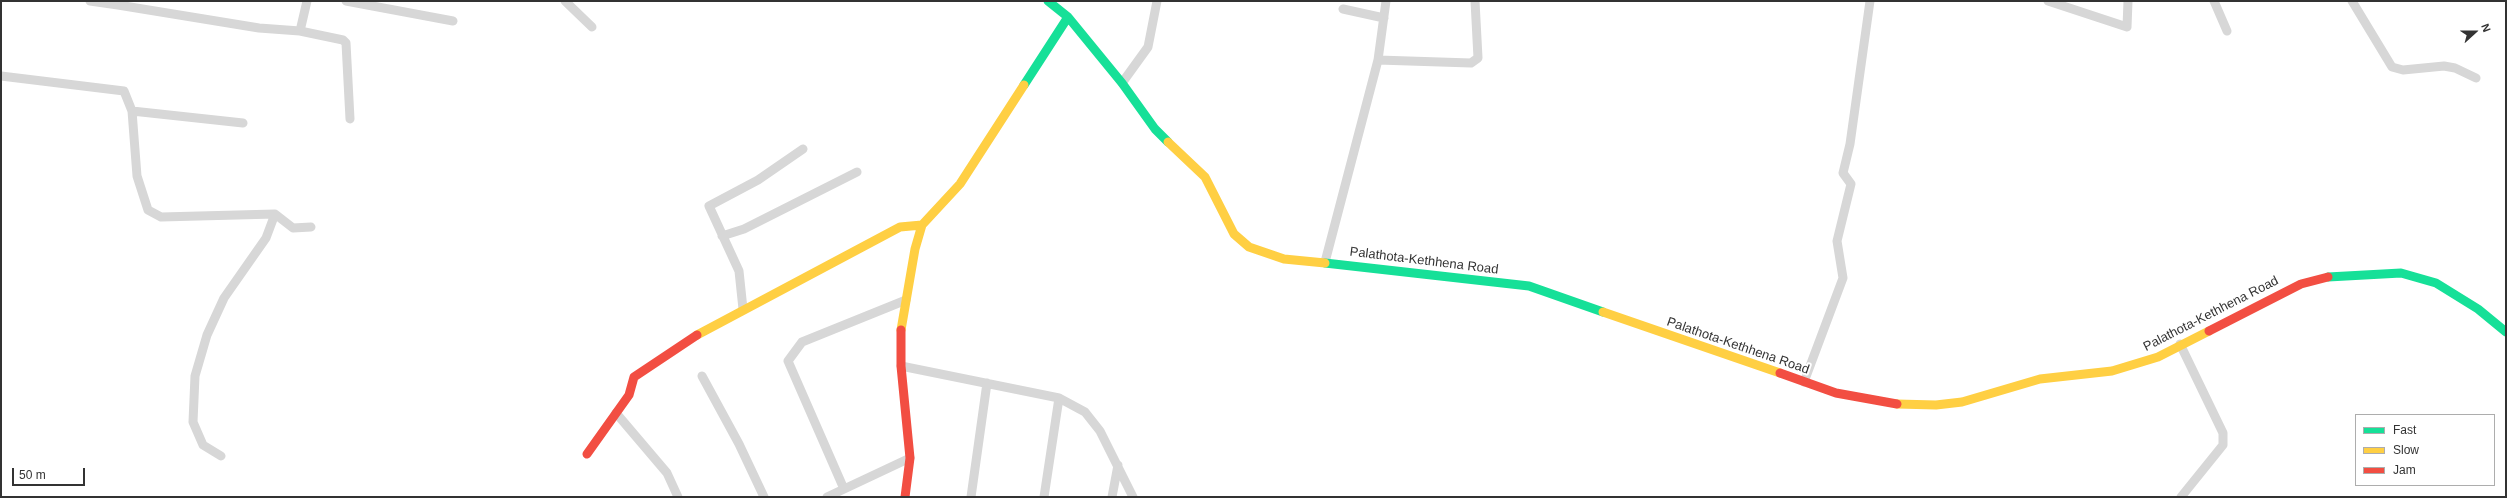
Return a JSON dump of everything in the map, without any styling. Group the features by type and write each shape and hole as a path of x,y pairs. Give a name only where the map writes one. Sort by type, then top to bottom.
{"street":[{"path":"90,1 118,3 259,28 300,31 342,40 346,43 350,119"},
{"path":"300,31 307,1"},
{"path":"346,1 453,21"},
{"path":"565,1 592,27"},
{"name":"Palathota-Kethhena Road","path":"1048,1 1068,17 1122,83 1155,129 1205,177 1234,234 1249,247 1284,260 1325,262 1529,286 1836,393 1871,401 1936,405 1962,402 2040,378 2112,372 2143,363 2301,284 2324,276 2401,273 2436,283 2478,309 2506,332"},
{"path":"1122,83 1148,47 1157,1"},
{"path":"1325,262 1378,60 1386,1"},
{"path":"1378,60 1471,63 1478,58 1475,1"},
{"path":"1804,382 1843,278 1837,241 1851,184 1843,173 1850,144 1870,1"},
{"path":"2048,1 2127,27 2128,1"},
{"path":"2214,1 2227,31"},
{"path":"2352,1 2392,67 2403,70 2444,66 2456,68 2476,78"},
{"path":"1343,8 1384,18"},
{"path":"905,497 910,458 901,366 901,325 915,249 922,225 960,184 1068,17"},
{"path":"1,76 124,91 132,111 137,176 148,210 161,218 275,214 293,228 311,227"},
{"path":"132,111 243,123"},
{"path":"743,308 739,271 722,236 710,206 758,180 803,149"},
{"path":"722,236 744,229 857,172"},
{"path":"221,456 203,445 193,422 195,376 207,335 224,298 266,238 275,214"},
{"path":"587,454 629,395 634,377 691,338 743,308 900,227 922,225"},
{"path":"844,489 788,361 802,342 906,300"},
{"path":"2180,344 2223,433 2223,445 2181,497"},
{"path":"901,366 1059,398 1085,412 1100,431 1118,464 1133,497"},
{"path":"702,376 739,444 764,497"},
{"path":"971,497 987,383"},
{"path":"1044,497 1059,398"},
{"path":"616,413 667,473 678,497"},
{"path":"827,497 910,458"},
{"path":"1112,497 1118,464"}],"traffic: fast":[{"path":"1048,1 1068,17 1122,83 1155,129 1168,142"},
{"path":"1024,85 1068,17"},
{"path":"1325,263 1529,286 1603,312"},
{"path":"2328,277 2401,273 2436,283 2478,309 2506,332"}],"traffic: slow":[{"path":"901,330 915,249 922,225 960,184 1024,85"},
{"path":"1168,142 1205,177 1234,234 1249,247 1284,259 1325,263"},
{"path":"697,335 900,227 922,225"},
{"path":"1603,312 1780,373"},
{"path":"1897,404 1936,405 1962,402 2040,379 2112,371 2158,357 2209,331"}],"traffic: jam":[{"path":"2209,331 2301,284 2328,277"},
{"path":"901,330 901,366 910,458 905,497"},
{"path":"587,454 629,395 634,377 697,335"},
{"path":"1780,373 1836,393 1897,404"}]}
